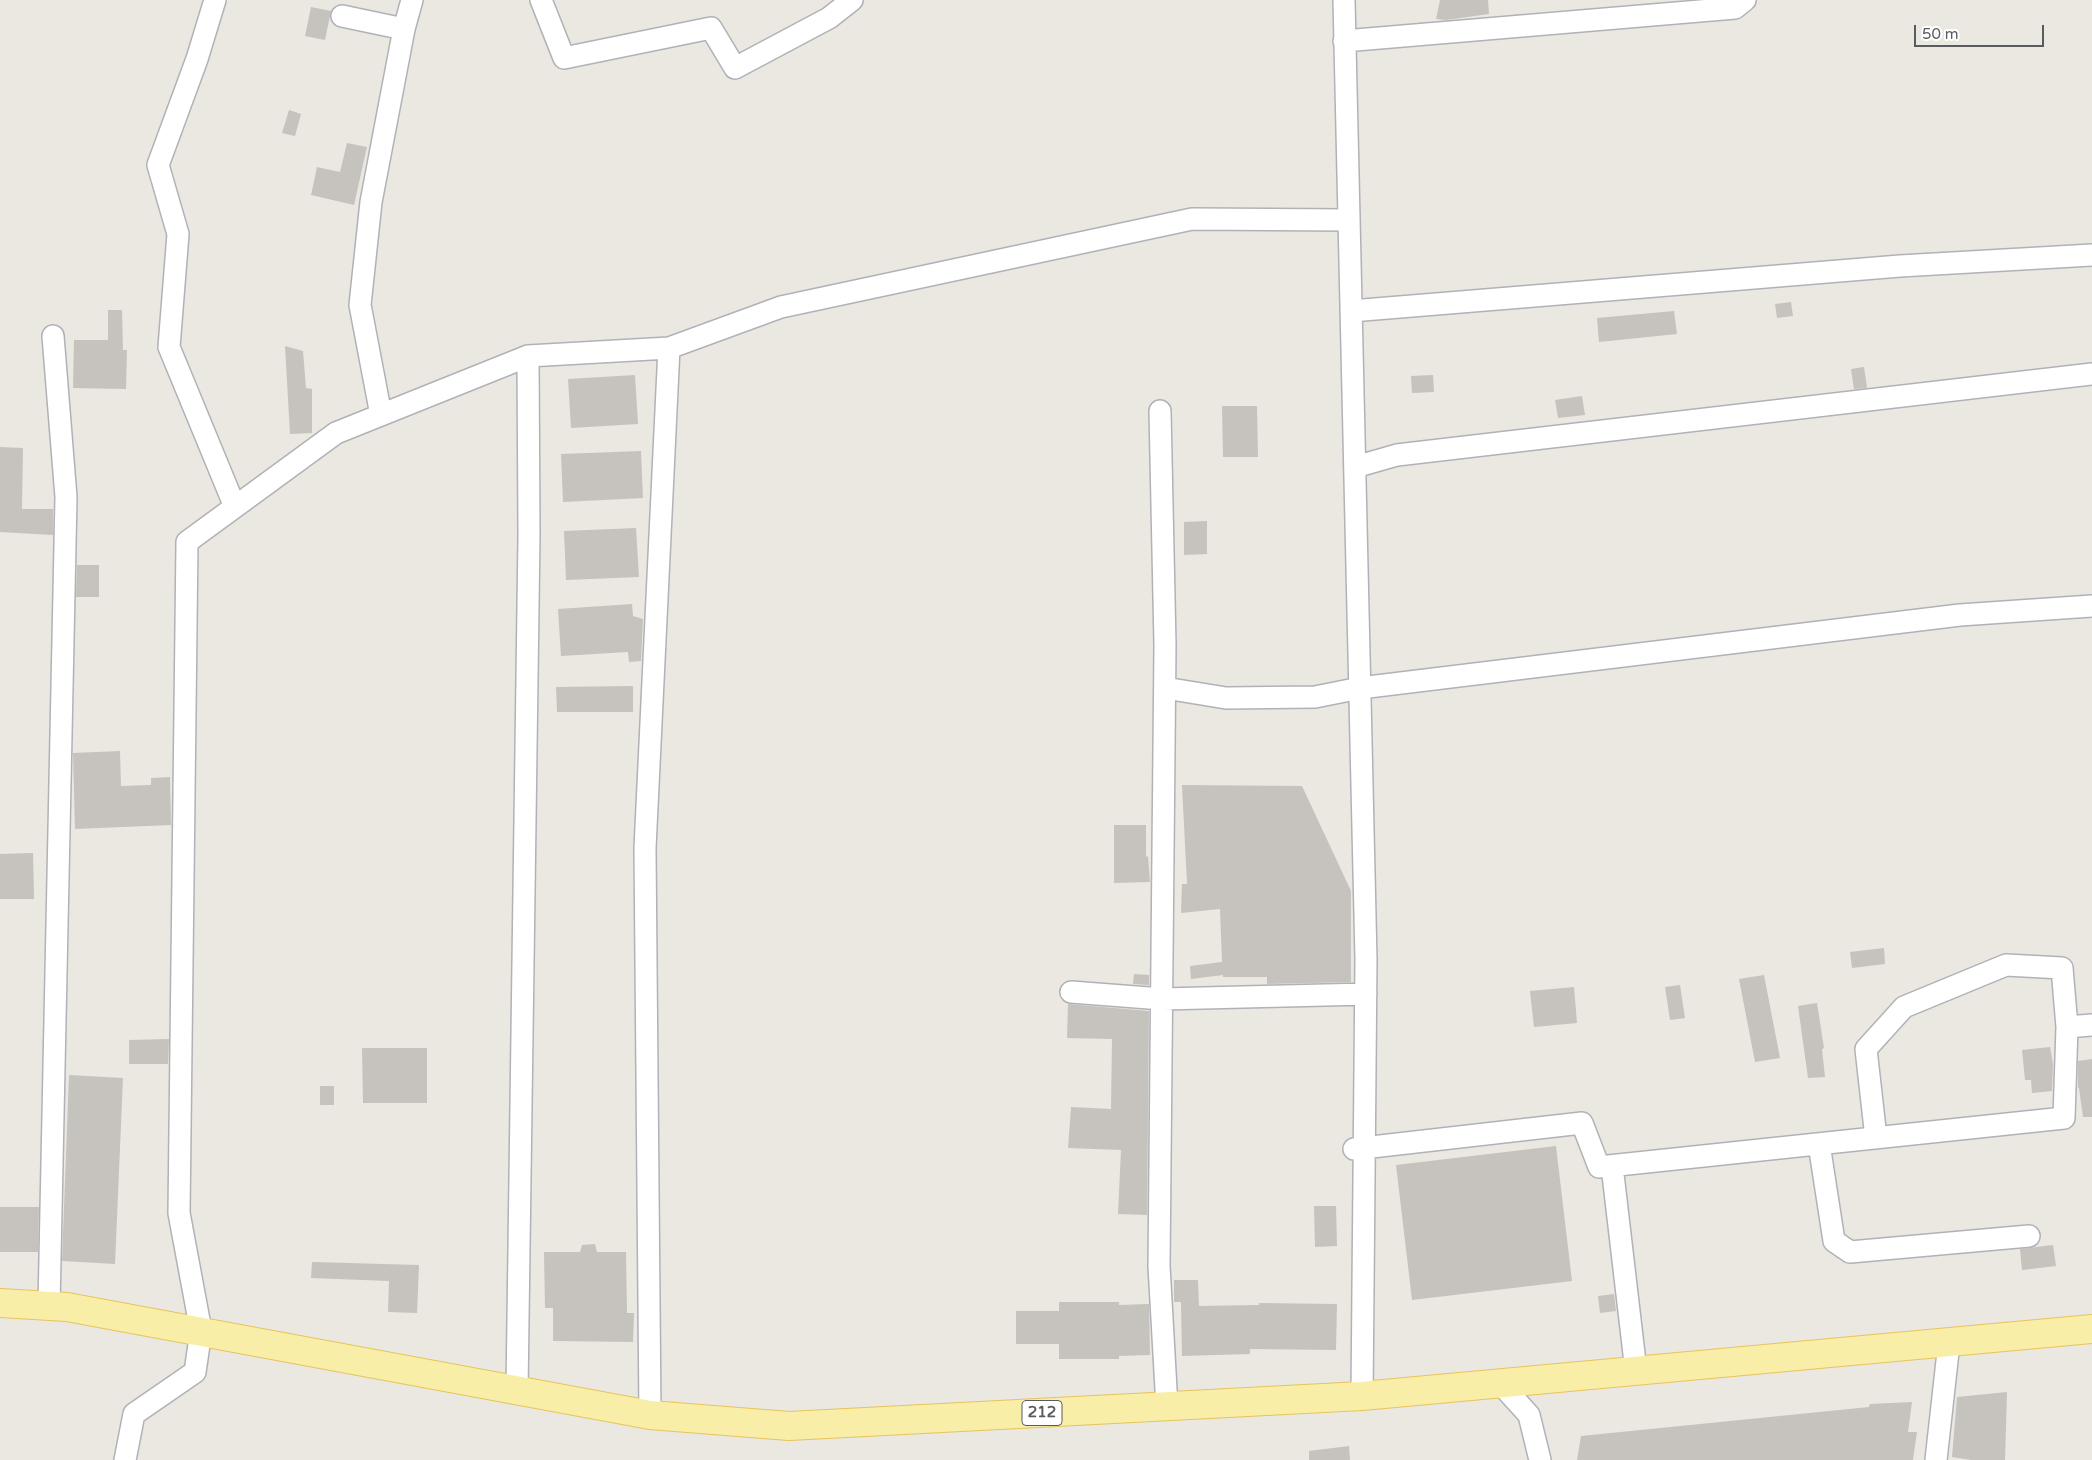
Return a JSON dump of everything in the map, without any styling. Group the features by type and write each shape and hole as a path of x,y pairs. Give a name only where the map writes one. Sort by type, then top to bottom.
{"main road":[{"name":"212","path":"0,1303 49,1305 650,1415 789,1426 1362,1396 2092,1329"}],"street":[{"path":"215,0 197,59 158,165 178,234 169,347 235,507"},
{"path":"381,415 360,305 371,202 404,29 412,0"},
{"path":"541,0 564,58 711,28 735,68 829,18 852,0"},
{"path":"1344,0 1366,994 1359,1148 1362,1396"},
{"path":"1344,41 1735,8 1745,0"},
{"path":"342,16 404,29"},
{"path":"125,1460 134,1414 195,1372 201,1332 179,1214 187,542 336,433 528,356 670,348 781,307 1192,219 1349,220"},
{"path":"1351,312 1900,266 2092,255"},
{"path":"49,1305 66,497 53,336"},
{"path":"650,1415 645,848 670,348"},
{"path":"517,1390 529,535 528,356"},
{"path":"1355,467 1397,455 2092,374"},
{"path":"1160,411 1165,688 1158,1266 1167,1406"},
{"path":"1165,688 1226,698 1315,697 1360,688 1960,615 2092,606"},
{"path":"1359,1148 1582,1123 1599,1167 1612,1166 1876,1138 2064,1118 2067,1027 2062,968 2006,965 1904,1007 1866,1049 1876,1138"},
{"path":"1071,992 1162,999 1366,994"},
{"path":"2067,1027 2092,1025"},
{"path":"1819,1144 1834,1241 1850,1252 2029,1236"},
{"path":"1612,1166 1636,1371"},
{"path":"1936,1460 1949,1343"},
{"path":"1500,1383 1529,1415 1540,1460"}],"building":[{"path":"1440,0 1488,0 1489,14 1446,20 1436,19"},
{"path":"311,7 331,11 325,40 305,36"},
{"path":"289,110 301,114 295,136 282,133"},
{"path":"347,143 367,147 354,205 311,195 317,167 340,172"},
{"path":"1791,302 1793,316 1777,318 1775,304"},
{"path":"108,310 122,310 123,350 127,350 126,389 73,388 74,340 108,340"},
{"path":"1674,311 1677,334 1599,342 1597,318"},
{"path":"285,346 303,351 306,388 312,389 312,433 290,434"},
{"path":"1864,367 1867,388 1854,389 1851,369"},
{"path":"635,375 638,424 571,428 568,379"},
{"path":"1433,375 1434,392 1412,393 1411,376"},
{"path":"1582,396 1585,415 1558,418 1555,400"},
{"path":"1222,406 1257,406 1258,457 1223,457"},
{"path":"0,447 23,448 22,509 53,509 53,535 0,532"},
{"path":"641,451 643,498 563,502 561,454"},
{"path":"1207,521 1207,554 1184,555 1184,522"},
{"path":"636,528 639,577 566,580 564,531"},
{"path":"77,565 99,565 99,597 76,597"},
{"path":"632,604 633,616 643,619 641,661 629,662 628,652 561,656 558,609"},
{"path":"633,686 633,712 557,712 556,687"},
{"path":"120,751 121,786 151,785 151,778 170,777 171,825 75,829 73,753"},
{"path":"1182,785 1302,786 1351,891 1351,982 1267,984 1267,977 1223,977 1223,975 1191,979 1190,966 1222,962 1220,909 1181,913 1182,884 1187,884"},
{"path":"1114,825 1146,825 1146,857 1148,856 1150,882 1114,883"},
{"path":"33,853 34,899 0,899 0,854"},
{"path":"1884,948 1885,964 1852,968 1850,952"},
{"path":"1134,974 1149,975 1149,985 1133,984"},
{"path":"1764,975 1780,1058 1755,1062 1739,979"},
{"path":"1680,985 1685,1018 1670,1020 1665,987"},
{"path":"1574,987 1577,1023 1534,1027 1530,991"},
{"path":"1817,1003 1824,1048 1822,1049 1825,1077 1808,1078 1798,1006"},
{"path":"1068,1004 1149,1011 1147,1215 1118,1214 1121,1150 1068,1148 1071,1107 1111,1109 1112,1039 1067,1038"},
{"path":"169,1039 168,1064 129,1064 129,1040"},
{"path":"2050,1047 2053,1064 2052,1091 2032,1093 2031,1080 2025,1080 2022,1050"},
{"path":"362,1048 427,1048 427,1103 363,1103"},
{"path":"2092,1059 2092,1117 2083,1117 2078,1088 2078,1061"},
{"path":"69,1075 123,1078 115,1264 62,1261"},
{"path":"320,1086 334,1086 334,1105 320,1105"},
{"path":"1556,1146 1572,1281 1412,1300 1396,1165"},
{"path":"1314,1206 1336,1206 1337,1246 1315,1247"},
{"path":"0,1207 39,1207 38,1252 0,1252"},
{"path":"595,1244 597,1252 626,1252 627,1313 634,1313 633,1342 553,1341 553,1308 545,1308 544,1252 580,1252 582,1245"},
{"path":"2053,1245 2056,1266 2022,1270 2020,1249"},
{"path":"312,1262 419,1265 417,1313 388,1312 389,1281 311,1278"},
{"path":"1174,1280 1198,1280 1199,1306 1259,1305 1259,1303 1337,1304 1336,1350 1250,1349 1250,1354 1182,1356 1181,1302 1174,1302"},
{"path":"1614,1294 1616,1311 1600,1313 1598,1296"},
{"path":"1059,1302 1119,1302 1119,1305 1149,1304 1150,1355 1119,1356 1119,1359 1059,1359 1059,1344 1016,1344 1016,1311 1059,1311"},
{"path":"2007,1392 2005,1460 1971,1460 1952,1457 1957,1397"},
{"path":"1912,1402 1908,1432 1917,1432 1913,1460 1577,1460 1581,1436 1869,1407 1870,1404"},
{"path":"1349,1446 1350,1460 1309,1460 1309,1451"}]}
